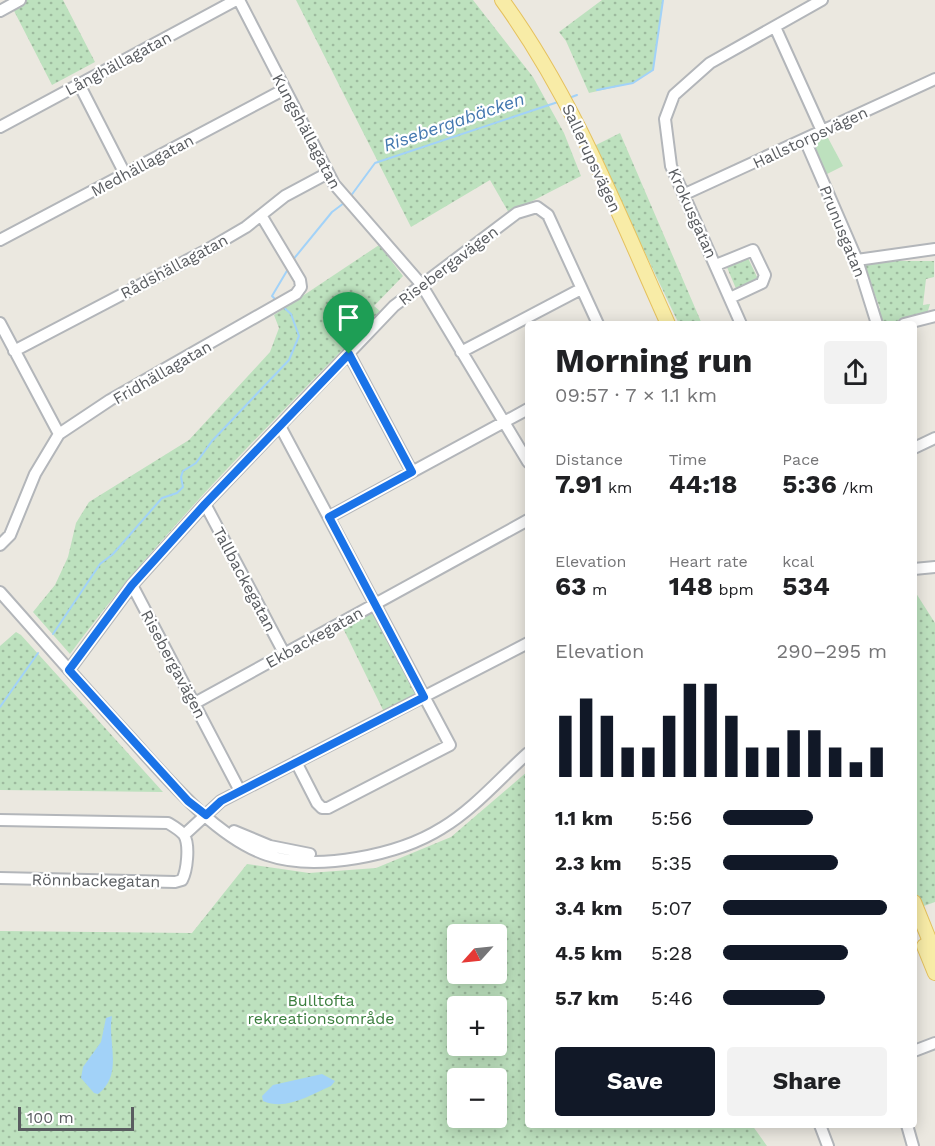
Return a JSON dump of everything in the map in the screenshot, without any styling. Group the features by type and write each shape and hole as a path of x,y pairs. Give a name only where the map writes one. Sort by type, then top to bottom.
{"main road":[{"name":"Sallerupsvägen","path":"502,0 534,46 577,123 667,321"},
{"path":"917,909 935,954"},
{"path":"917,928 935,973"}],"street":[{"path":"0,11 20,0"},
{"name":"Långhällagatan","path":"0,126 238,0"},
{"name":"Kungshällagatan","path":"238,0 340,193 421,284 525,457"},
{"name":"Krokusgatan","path":"740,321 672,166 665,119 674,95 710,63 775,27 807,4 822,0"},
{"path":"775,27 822,131"},
{"name":"Hallstorpsvägen","path":"685,194 935,79"},
{"path":"79,84 125,174"},
{"name":"Medhällagatan","path":"0,240 285,89"},
{"name":"Prunusgatan","path":"805,140 857,260 876,321"},
{"name":"Rådshällagatan","path":"14,351 205,251 261,215 285,196 328,173"},
{"name":"Risebergavägen","path":"240,791 132,585 205,504 393,306 517,213 537,207 548,215 581,289"},
{"name":"Fridhällagatan","path":"0,545 10,535 35,474 59,434 110,400 285,302 301,287 291,263 261,215"},
{"path":"857,260 935,249"},
{"path":"716,265 753,250 765,275 762,283 730,298"},
{"path":"461,351 581,289 597,321"},
{"path":"916,321 935,316"},
{"path":"0,323 59,434"},
{"path":"349,354 412,472"},
{"path":"329,517 525,410"},
{"path":"280,426 450,745 328,808 322,808 317,803 296,762"},
{"path":"917,445 935,438"},
{"name":"Tallbackegatan","path":"205,504 284,653"},
{"name":"Ekbackegatan","path":"195,702 525,522"},
{"path":"917,569 935,567"},
{"path":"69,670 132,585"},
{"path":"0,592 188,801 216,824 270,846 303,853 352,858 394,849 444,827 525,756"},
{"path":"0,820 168,823 184,835 221,801 525,645"},
{"name":"Rönnbackegatan","path":"0,878 175,882 182,880 186,873 184,835"},
{"path":"917,1050 935,1043"},
{"path":"821,1128 828,1146"},
{"path":"909,1128 913,1146"}],"green space":[{"path":"20,0 63,0 95,62 52,85 11,5"},
{"path":"296,0 473,0 533,77 564,133 581,176 509,213 490,180 411,227"},
{"path":"602,0 663,0 653,70 633,83 589,93 566,41 559,32"},
{"path":"620,133 701,321 678,321 594,146"},
{"path":"827,136 843,166 827,174 812,144"},
{"path":"379,245 403,276 374,306 380,311 180,520 105,608 70,654 33,612 55,585 68,557 76,523 89,502 189,440 270,352 279,328 274,315"},
{"path":"748,258 758,279 737,291 726,265"},
{"path":"934,261 934,277 926,279 923,305 930,304 927,314 897,321 882,321 875,309 880,308 870,282 866,283 863,264"},
{"path":"917,595 935,623 935,902 921,907 917,897"},
{"path":"373,610 417,694 384,712 342,626"},
{"path":"16,632 163,792 0,790 0,646"},
{"name":"Bulltofta rekreationsområde","path":"525,774 525,1128 754,1128 767,1146 0,1146 0,931 192,933 247,864 309,873 376,868 451,837"}],"water":[{"path":"112,1016 113,1067 106,1086 98,1094 94,1093 81,1078 83,1067 101,1042 106,1018"},
{"path":"322,1074 335,1081 331,1086 289,1103 272,1104 263,1101 262,1096 273,1085"}],"waterway":[{"name":"Risebergabäcken","path":"597,90 633,83 653,70 663,0"},
{"name":"Risebergabäcken","path":"569,98 577,95"},
{"name":"Risebergabäcken","path":"350,197 375,163 558,102"},
{"name":"Risebergabäcken","path":"292,261 332,212 344,203"},
{"name":"Risebergabäcken","path":"277,301 272,296 288,269"},
{"name":"Risebergabäcken","path":"53,634 100,564 113,554 162,498 177,493 183,487 181,477 183,471 196,463 212,441 289,360 299,336 291,314 281,305"},
{"path":"0,707 38,653"}],"route":[{"path":"349,354 412,472 329,517 424,697 221,801 206,815 188,801 69,670 132,585 205,504 349,354"}]}
